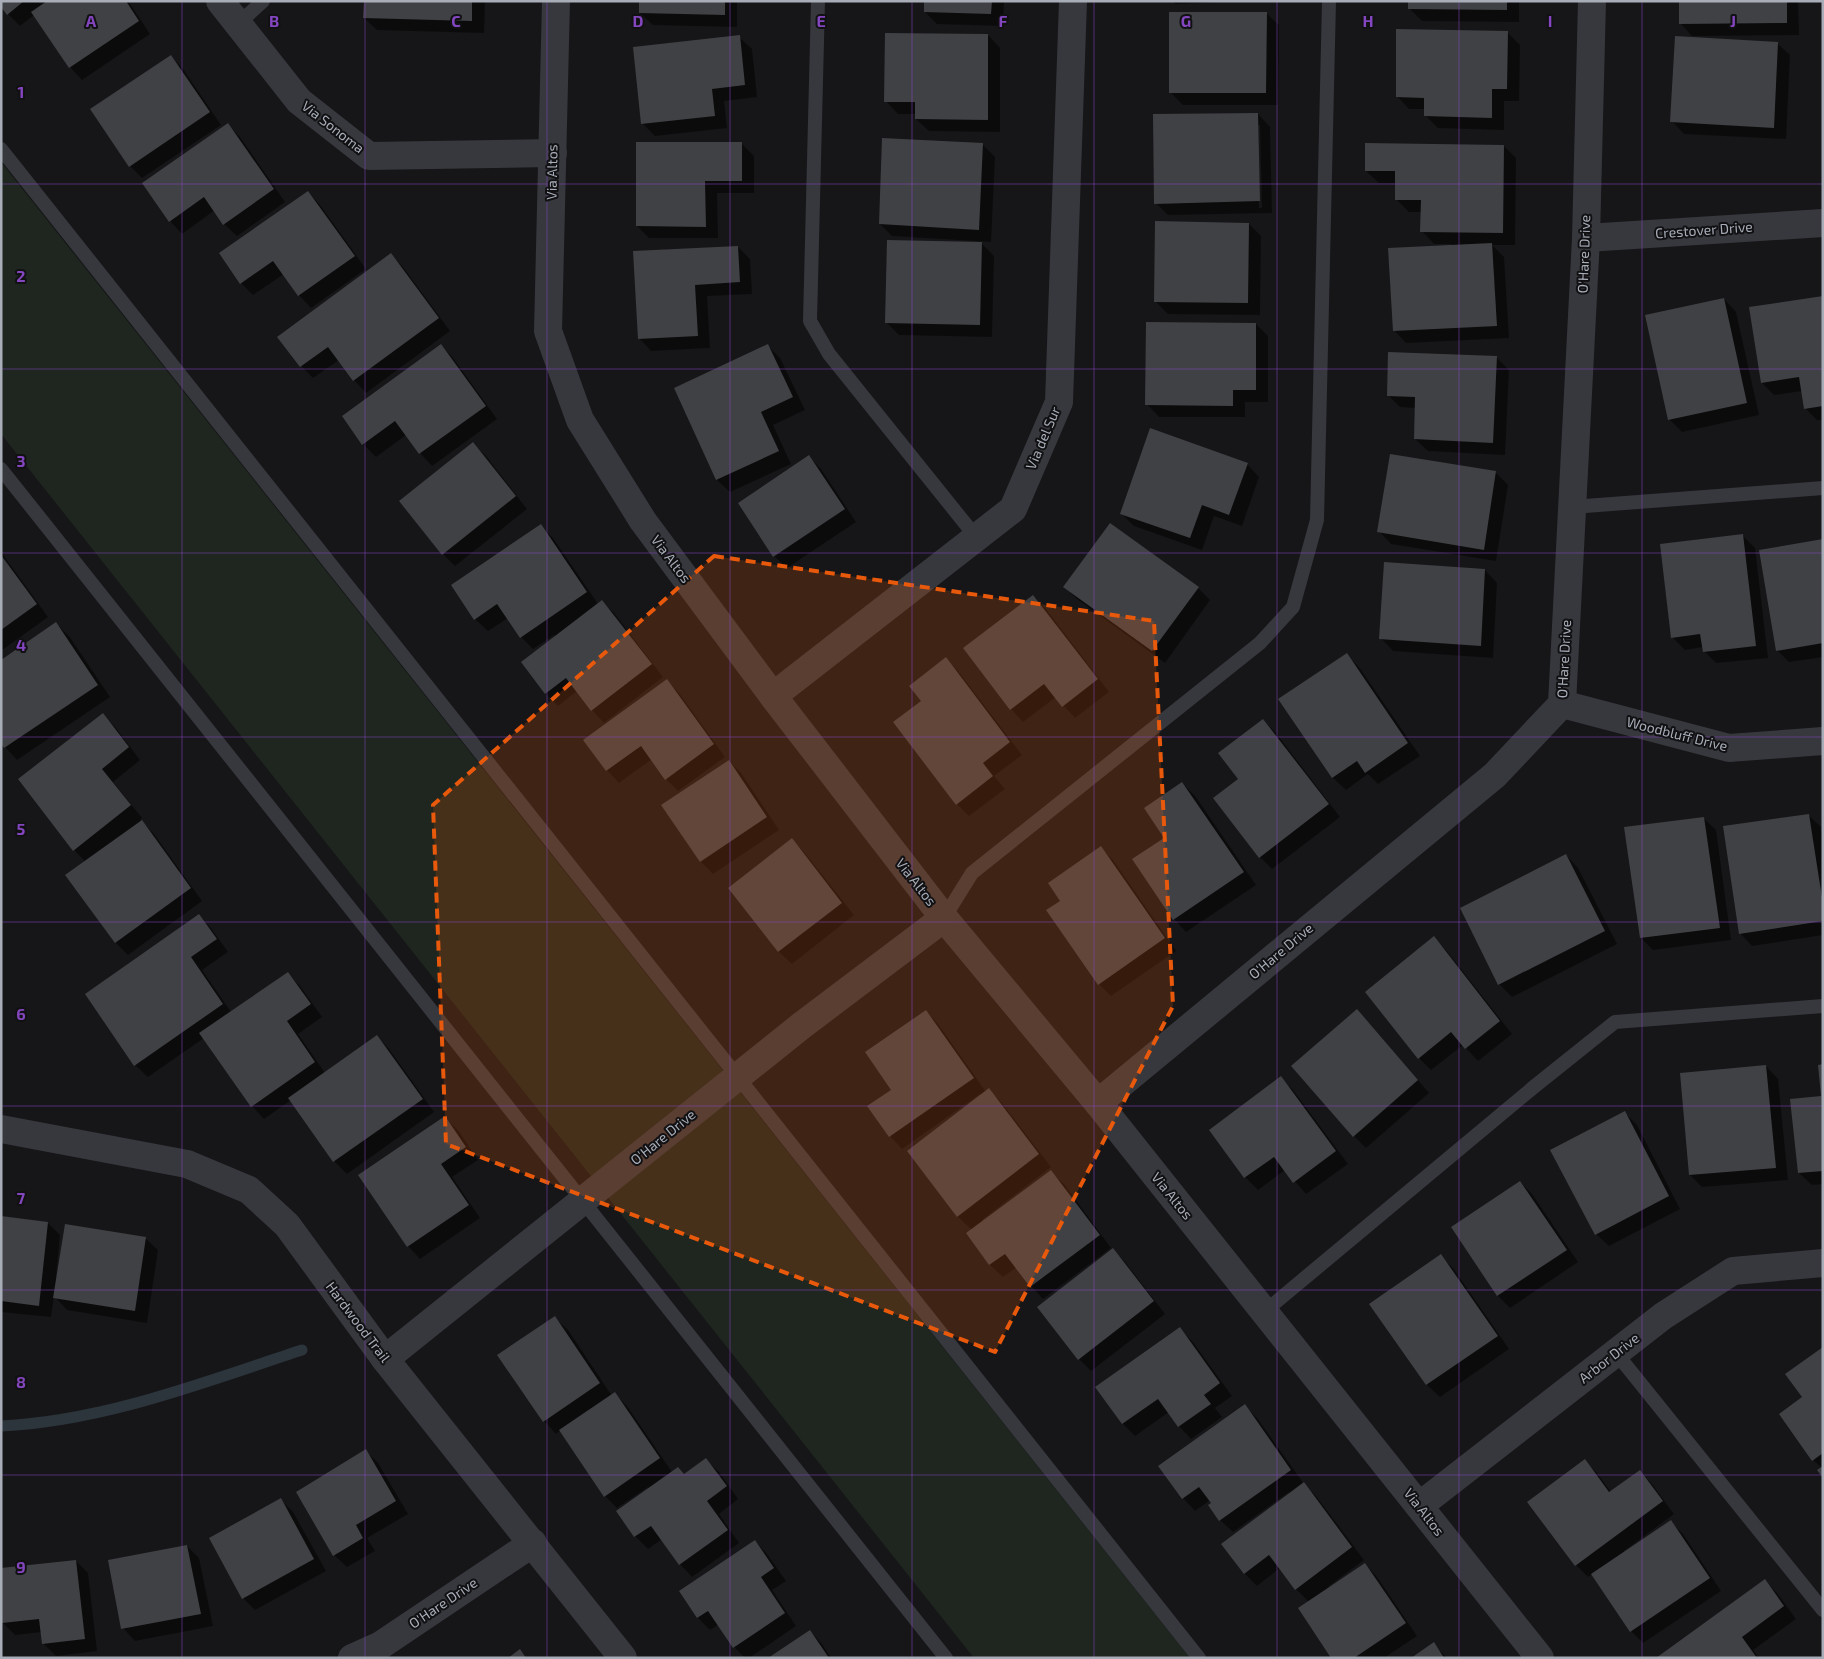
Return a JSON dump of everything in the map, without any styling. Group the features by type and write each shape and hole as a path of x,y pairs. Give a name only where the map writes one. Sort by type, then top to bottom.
{"street":[{"name":"Via Sonoma","path":"220,1 299,101 369,156 553,153"},
{"name":"Via Altos","path":"556,1 548,331 580,420 643,521 773,696 944,918 1098,1103 1540,1658"},
{"name":"Via del Sur","path":"773,696 1013,508 1059,402 1073,1"},
{"name":"O'Hare Drive","path":"1098,1103 1495,774 1562,704 1586,238 1592,1"},
{"name":"Crestover Drive","path":"1586,238 1823,222"},
{"name":"Woodbluff Drive","path":"1562,704 1729,748 1823,741"},
{"name":"O'Hare Drive","path":"385,1359 801,1026 944,918"},
{"name":"Hardwood Trail","path":"1,1129 188,1164 249,1190 287,1226 385,1359 623,1658"},
{"name":"Arbor Drive","path":"1419,1506 1663,1316 1734,1271 1823,1263"},
{"name":"O'Hare Drive","path":"352,1658 381,1645 532,1543"}],"lane":[{"path":"238,24 262,1"},
{"path":"818,1 810,321 829,354 976,537"},
{"path":"944,918 972,873 1260,642 1293,607 1317,520 1329,1"},
{"path":"1,149 1199,1658"},
{"path":"1,469 584,1200 946,1658"},
{"path":"1572,507 1823,488"},
{"path":"1264,1312 1535,1086 1615,1022 1823,1006"},
{"path":"1616,1353 1823,1610"}],"highlighted area":[{"path":"714,556 1154,621 1173,1006 995,1352 446,1144 433,805"}],"shaded area":[{"path":"1,162 1190,1658 974,1658 1,434"}],"building":[{"path":"1,1 24,1 7,15 1,7"},
{"path":"47,1 126,1 139,21 69,68 31,12"},
{"path":"364,1 472,1 472,21 363,18"},
{"path":"639,1 725,1 725,15 639,13"},
{"path":"924,1 992,1 991,14 924,12"},
{"path":"1408,1 1507,1 1507,10 1408,9"},
{"path":"1679,1 1787,1 1787,23 1679,24"},
{"path":"1169,12 1267,12 1266,93 1169,93"},
{"path":"1396,29 1508,31 1507,89 1492,89 1492,118 1424,116 1424,98 1396,97"},
{"path":"885,33 988,34 988,120 915,119 915,102 884,102"},
{"path":"740,35 745,85 712,89 715,116 641,124 633,47"},
{"path":"1675,36 1778,42 1774,128 1670,122"},
{"path":"171,55 210,112 129,167 90,109"},
{"path":"1258,113 1260,201 1154,204 1153,114"},
{"path":"228,123 274,189 223,225 204,197 169,222 142,183"},
{"path":"882,138 983,143 979,230 879,224"},
{"path":"636,142 742,142 742,181 705,181 706,227 636,226"},
{"path":"1365,143 1504,145 1503,233 1420,232 1421,200 1395,200 1395,171 1365,171"},
{"path":"308,191 355,256 298,296 273,261 240,284 219,253"},
{"path":"1155,221 1249,223 1248,303 1154,302"},
{"path":"887,240 982,242 980,325 885,323"},
{"path":"1492,243 1497,326 1393,331 1388,248"},
{"path":"738,246 740,282 695,285 698,336 638,339 633,251"},
{"path":"391,253 439,318 353,381 328,347 300,367 277,337"},
{"path":"1823,296 1823,406 1804,409 1799,377 1761,383 1749,307"},
{"path":"1724,298 1747,403 1668,420 1645,315"},
{"path":"1146,322 1256,323 1256,390 1233,390 1233,406 1145,405"},
{"path":"441,344 486,406 419,454 395,421 362,445 342,416"},
{"path":"768,344 793,397 761,412 779,451 716,480 674,388"},
{"path":"1388,352 1497,356 1493,443 1414,439 1415,397 1387,396"},
{"path":"1150,428 1248,463 1229,515 1202,505 1190,538 1120,514"},
{"path":"473,442 516,496 442,555 399,501"},
{"path":"1390,454 1496,471 1484,550 1377,532"},
{"path":"809,455 845,509 773,557 738,503"},
{"path":"1110,523 1199,587 1152,651 1063,587"},
{"path":"541,524 587,592 520,638 497,604 474,620 451,585"},
{"path":"1743,534 1756,646 1703,652 1700,634 1671,638 1660,544"},
{"path":"1823,539 1823,643 1776,651 1759,550"},
{"path":"1,555 37,604 1,630"},
{"path":"1384,562 1485,569 1481,646 1379,639"},
{"path":"1033,595 1098,679 1062,707 1044,684 1010,710 963,648"},
{"path":"602,600 652,664 591,711 566,678 545,694 521,662"},
{"path":"56,622 98,685 4,748 1,744 1,660"},
{"path":"1347,653 1408,743 1365,773 1357,761 1332,778 1278,699"},
{"path":"946,657 1010,742 983,763 993,776 956,805 893,722 921,701 909,686"},
{"path":"667,679 714,744 665,780 641,746 606,771 583,740"},
{"path":"103,713 129,747 102,769 131,805 73,851 18,779"},
{"path":"1263,719 1329,804 1259,858 1213,798 1238,779 1218,753"},
{"path":"729,760 767,817 700,862 661,805"},
{"path":"1182,782 1244,872 1173,920 1132,859 1164,838 1144,808"},
{"path":"1809,814 1823,904 1823,921 1739,934 1723,826"},
{"path":"1704,817 1720,928 1640,938 1624,827"},
{"path":"142,820 191,888 115,943 65,875"},
{"path":"792,838 842,903 778,952 728,888"},
{"path":"1101,846 1165,938 1098,985 1046,910 1060,901 1048,883"},
{"path":"1566,854 1605,931 1498,985 1460,908"},
{"path":"199,914 217,939 191,957 223,1004 134,1066 85,994"},
{"path":"1434,936 1500,1021 1465,1049 1451,1032 1418,1059 1365,992"},
{"path":"288,972 311,1004 287,1021 315,1062 251,1107 199,1033"},
{"path":"1357,1009 1418,1080 1353,1137 1291,1066"},
{"path":"926,1010 974,1078 889,1137 867,1106 891,1090 865,1052"},
{"path":"377,1035 423,1099 333,1162 288,1098"},
{"path":"1823,1064 1823,1171 1798,1173 1790,1099 1821,1096 1818,1065"},
{"path":"1766,1065 1776,1168 1689,1175 1680,1073"},
{"path":"1281,1076 1336,1151 1293,1183 1274,1157 1244,1178 1209,1130"},
{"path":"989,1088 1039,1154 957,1217 907,1151"},
{"path":"1625,1111 1669,1196 1595,1235 1550,1150"},
{"path":"445,1116 466,1147 441,1164 469,1205 407,1247 358,1175"},
{"path":"1051,1170 1100,1235 1030,1287 1005,1254 989,1265 966,1233"},
{"path":"1520,1181 1567,1250 1497,1296 1451,1227"},
{"path":"1,1216 48,1222 39,1306 1,1301"},
{"path":"65,1224 146,1237 135,1311 53,1298"},
{"path":"1113,1248 1154,1301 1078,1360 1037,1307"},
{"path":"1441,1254 1498,1336 1426,1385 1369,1304"},
{"path":"555,1316 600,1383 543,1422 497,1355"},
{"path":"1180,1327 1220,1383 1204,1395 1211,1404 1178,1427 1158,1399 1122,1424 1095,1387"},
{"path":"1823,1347 1823,1453 1812,1461 1779,1414 1802,1397 1785,1374"},
{"path":"615,1392 660,1458 604,1497 559,1430"},
{"path":"1245,1404 1291,1470 1219,1521 1208,1505 1211,1503 1199,1487 1182,1499 1158,1466"},
{"path":"366,1449 396,1501 356,1525 363,1538 333,1556 296,1492"},
{"path":"706,1458 727,1486 707,1501 728,1530 679,1565 651,1526 634,1537 616,1511 678,1467 684,1474"},
{"path":"1585,1459 1609,1492 1640,1470 1663,1501 1575,1566 1527,1502"},
{"path":"1823,1466 1823,1478 1817,1470"},
{"path":"1304,1482 1352,1547 1295,1590 1269,1555 1244,1574 1221,1544"},
{"path":"281,1498 314,1559 242,1599 209,1538"},
{"path":"1671,1520 1710,1578 1630,1632 1591,1574"},
{"path":"755,1540 774,1568 761,1577 785,1613 733,1648 708,1611 697,1618 679,1591"},
{"path":"187,1545 201,1614 121,1629 108,1560"},
{"path":"76,1560 85,1639 42,1644 39,1619 2,1623 1,1568"},
{"path":"1365,1563 1406,1623 1354,1658 1331,1658 1298,1608"},
{"path":"1765,1579 1784,1606 1742,1637 1757,1658 1656,1658"},
{"path":"810,1630 829,1658 768,1658"},
{"path":"1434,1642 1444,1658 1411,1658"},
{"path":"520,1649 526,1658 508,1658"}],"waterway":[{"path":"1,1426 40,1423 116,1408 191,1387 302,1350"}]}
